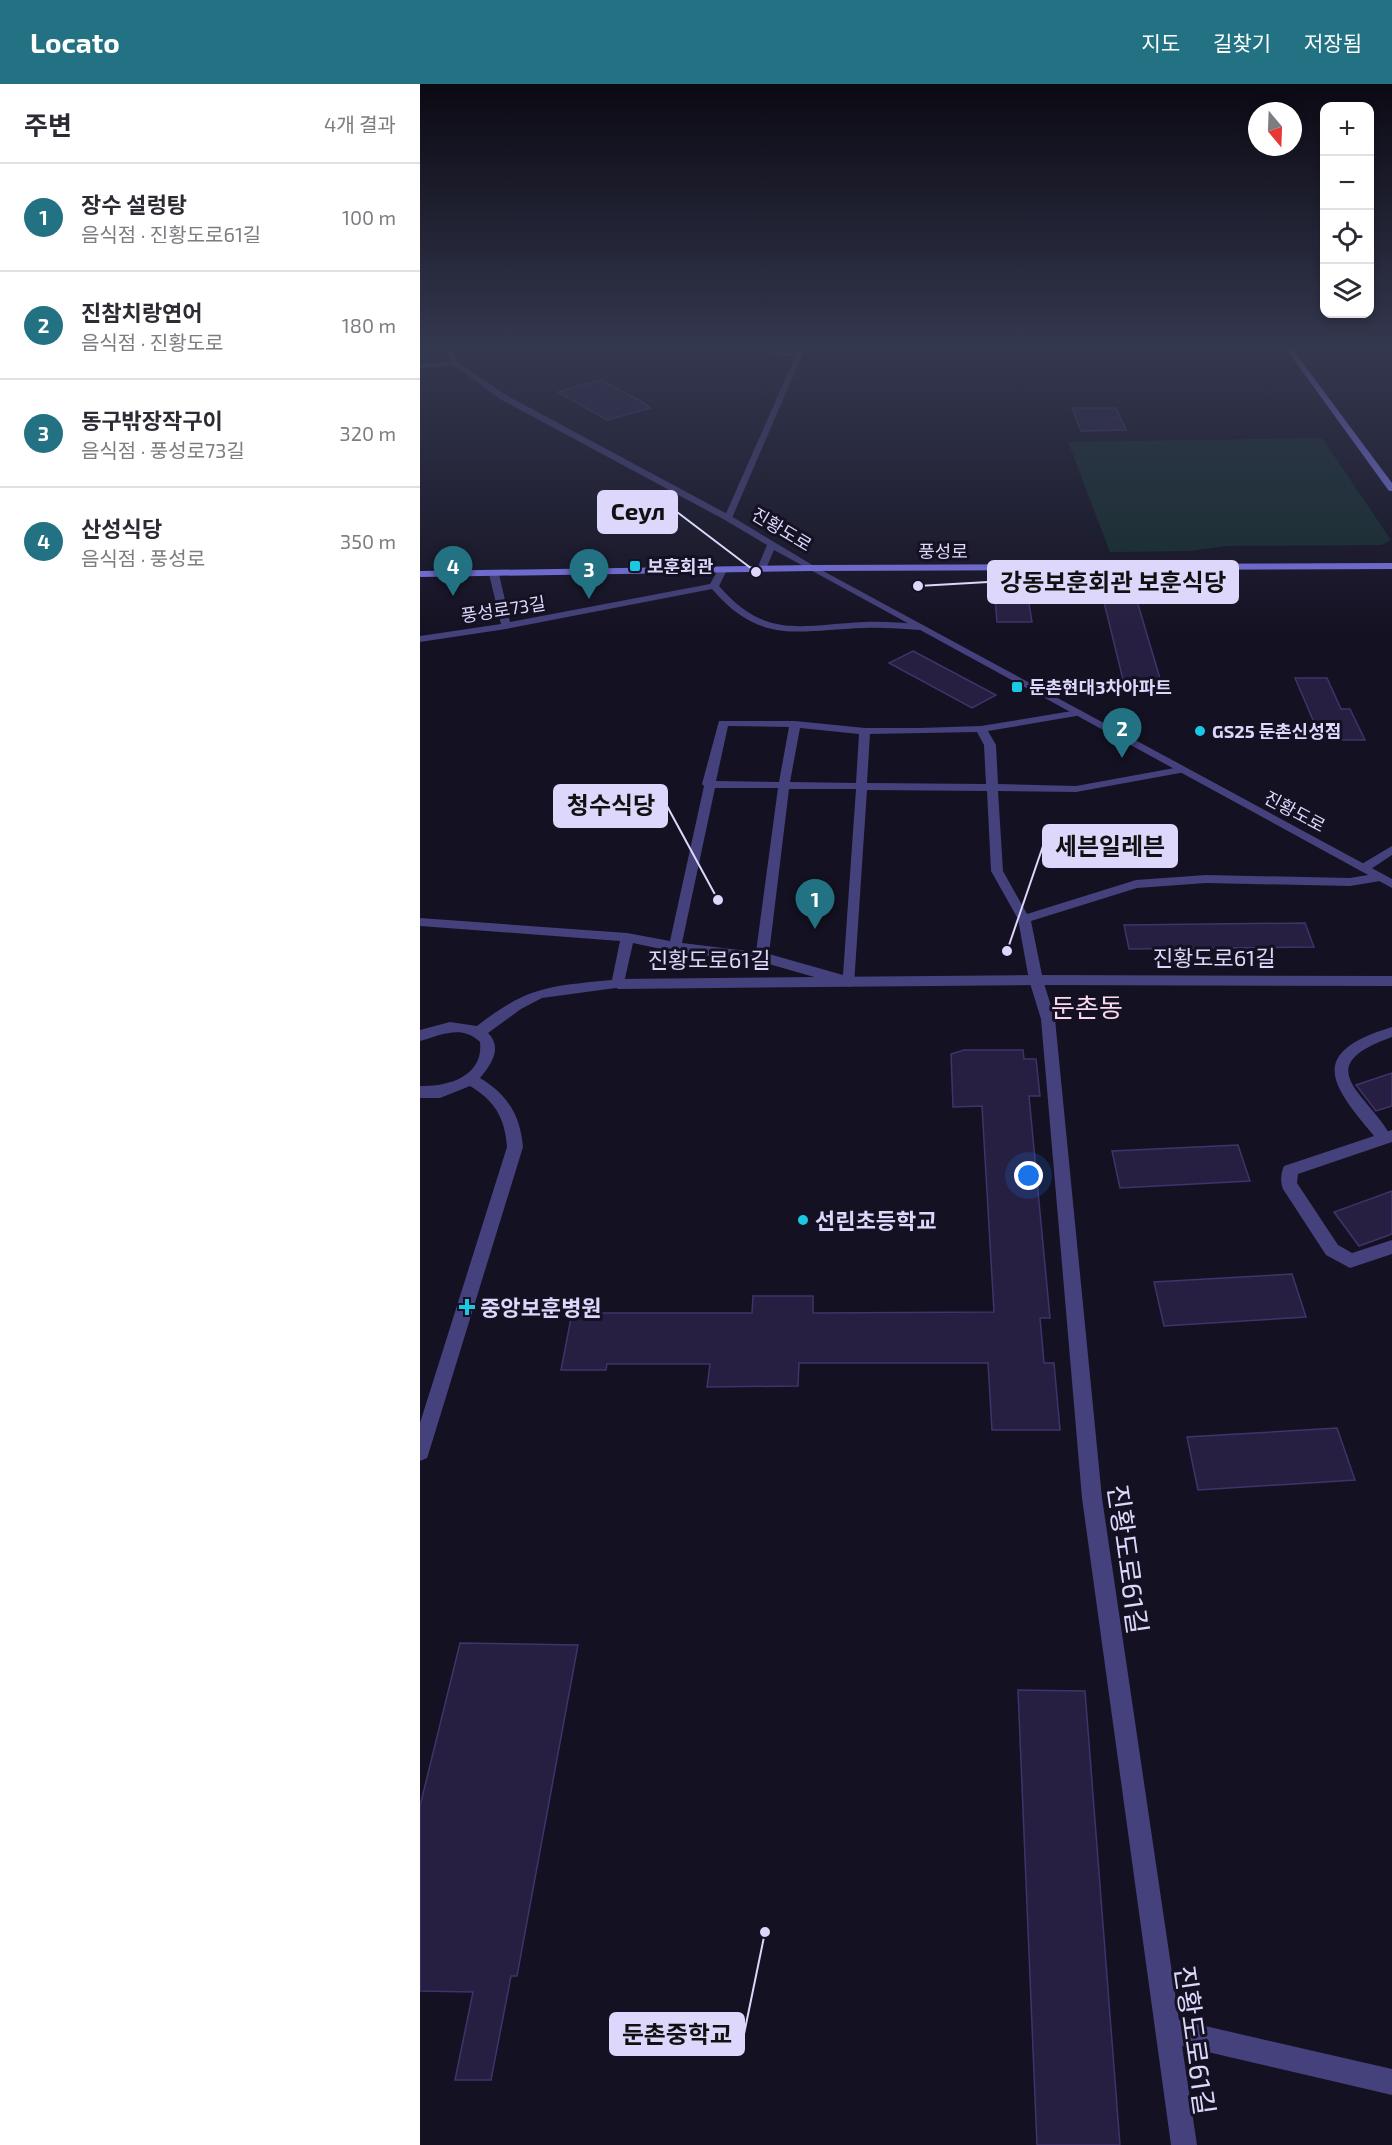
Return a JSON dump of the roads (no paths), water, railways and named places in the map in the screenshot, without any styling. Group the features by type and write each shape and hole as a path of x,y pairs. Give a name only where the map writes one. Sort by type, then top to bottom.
{"main road":[{"path":"1358,442 1392,489"},
{"name":"풍성로","path":"420,574 811,568 1392,566"}],"street":[{"name":"진황도로","path":"587,442 728,518 811,568 1392,884"},
{"path":"728,518 761,442"},
{"path":"762,569 772,544"},
{"path":"714,586 722,570"},
{"path":"494,574 506,626"},
{"name":"진황도로","path":"714,586 724,599 739,611 767,627 789,630 865,626 920,627"},
{"name":"풍성로73길","path":"420,639 506,626 714,586"},
{"path":"795,724 865,732 981,729 1078,713"},
{"name":"진황도로61길","path":"675,947 708,784 723,723 795,724 784,785 762,957"},
{"name":"진황도로61길","path":"981,729 990,745 997,871 1024,919 1036,980 1048,1019 1092,1498 1184,2145"},
{"path":"849,982 865,732"},
{"path":"708,784 1076,789 1180,770"},
{"path":"1364,868 1392,850"},
{"path":"1024,919 1136,884 1206,879 1350,882 1380,877"},
{"name":"진황도로61길","path":"420,922 627,937 675,947 762,957 849,982"},
{"name":"진황도로61길","path":"627,937 618,984 1036,980 1392,981"},
{"path":"478,1033 501,1015 531,998 566,990 618,984"},
{"path":"420,1036 438,1029 467,1028 486,1040 489,1049 488,1060 471,1080 442,1092 420,1092"},
{"path":"1392,1032 1354,1046 1344,1059 1340,1074 1347,1092 1388,1137 1290,1170 1289,1184 1332,1250 1350,1261 1392,1247"},
{"path":"420,1452 515,1147 514,1128 506,1108 492,1092 471,1080"},
{"path":"1167,2030 1392,2082"}],"place":[{"name":"보훈회관","path":"635,566"},
{"name":"Сеул","path":"756,572"},
{"name":"강동보훈회관 보훈식당","path":"918,586"},
{"name":"산성식당","path":"453,596"},
{"name":"동구밖장작구이","path":"589,599"},
{"name":"둔촌현대3차아파트","path":"1017,687"},
{"name":"GS25 둔촌신성점","path":"1200,731"},
{"name":"진참치랑연어","path":"1122,758"},
{"name":"청수식당","path":"718,900"},
{"name":"장수 설렁탕","path":"815,929"},
{"name":"세븐일레븐","path":"1007,951"},
{"name":"선린초등학교","path":"803,1220"},
{"name":"중앙보훈병원","path":"467,1307"},
{"name":"둔촌중학교","path":"765,1932"}],"district":[{"name":"둔촌동","path":"1087,1006"}]}
